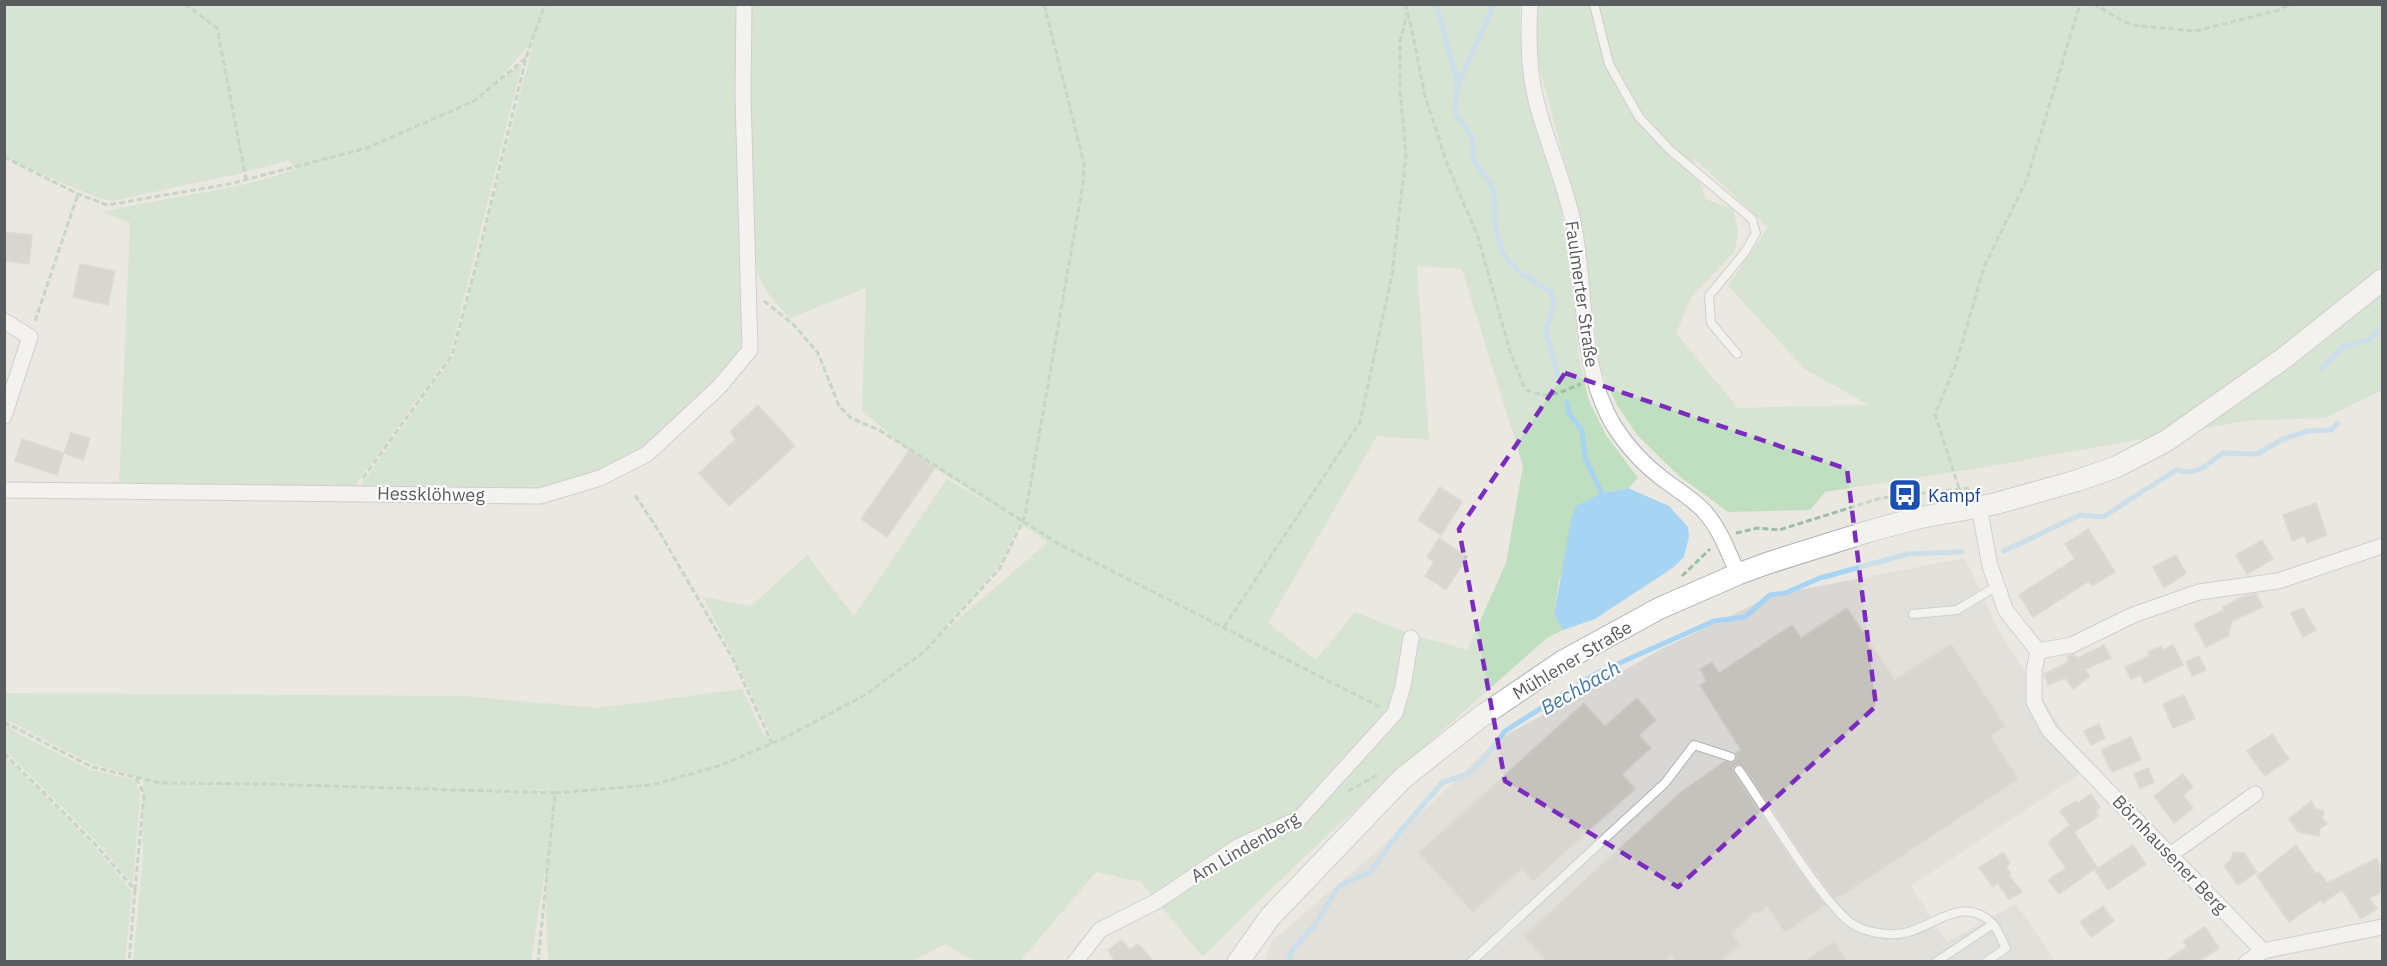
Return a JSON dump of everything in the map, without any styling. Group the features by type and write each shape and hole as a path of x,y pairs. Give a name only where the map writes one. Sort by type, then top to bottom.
{"main road":[{"name":"Mühlener Straße","path":"1238,962 1270,917 1403,778 1479,718 1563,661 1660,608 1738,574 1870,531 1918,518 1986,506 2076,481 2116,467 2166,441 2284,358 2382,280"}],"street":[{"name":"Hessklöhweg","path":"4,490 540,496 600,478 647,454 719,387 750,350 743,96 744,4"},
{"name":"Faulmerter Straße","path":"1530,4 1529,60 1532,80 1536,100 1573,219 1581,262 1590,359 1594,378 1614,425 1632,450 1661,478 1703,511 1723,540 1738,574"},
{"path":"4,321 30,337 4,416"},
{"path":"1986,506 1990,566 1997,586 2006,611 2038,651 2073,645 2133,615 2199,592 2278,581 2382,546"},
{"name":"Am Lindenberg","path":"1075,962 1100,930 1156,901 1239,846 1299,818 1395,713 1403,686 1411,638"},
{"name":"Börnhausener Berg","path":"2038,651 2034,671 2034,702 2049,730 2263,951"},
{"path":"2170,855 2255,794"},
{"path":"2247,962 2263,951 2382,927"}],"lane":[{"path":"1594,4 1609,64 1640,117 1670,150 1752,219 1756,233 1745,252 1709,296 1711,323 1737,354"},
{"path":"1913,614 1957,610 1997,586"},
{"path":"1471,962 1665,783 1694,745 1731,757"},
{"path":"1739,770 1840,916 1855,926 1879,933 1902,933 1923,927 1957,911 1976,913 1993,924 2006,948 1986,962"},
{"path":"1936,962 1993,924"}],"path":[{"path":"185,4 217,28 246,178"},
{"path":"352,493 452,355 526,58 545,4"},
{"path":"4,722 92,767 161,783 555,793 652,785 722,765 772,743 865,695 925,651 1000,568 1025,516 1083,184 1084,163 1044,4"},
{"path":"1405,4 1425,96 1448,166 1478,237 1510,351 1526,389 1540,396 1548,395 1594,378"},
{"path":"1959,488 1935,414 1955,367 1984,267 2027,179 2080,4"},
{"path":"2093,4 2131,25 2195,31 2279,10 2290,4"},
{"path":"1224,627 1360,422 1392,275 1406,155 1400,90 1400,42 1407,14"},
{"path":"4,157 78,194 107,205 228,184 367,148 474,101 526,58"},
{"path":"30,337 78,194"},
{"path":"750,295 770,304 793,324 818,354 839,406 851,418 879,430 1059,544 1395,713"},
{"path":"635,495 660,533 733,659 772,743"},
{"path":"4,753 94,843 135,890"},
{"path":"129,962 144,794 136,777"},
{"path":"538,962 555,793"}],"highlighted area":[{"path":"1565,373 1847,469 1876,706 1678,887 1505,781 1459,529"}],"shaded area":[{"path":"1965,558 1996,626 2087,769 1911,886 1947,942 2016,904 2055,961 1265,962 1271,942 1427,808 1496,741 1662,649 1773,595"}],"green space":[{"path":"5,5 739,5 745,335 739,351 707,389 657,440 634,455 574,480 536,489 359,488 454,355 534,39 494,85 522,63 450,354 354,487 119,486 130,223 103,212 249,183 296,169 289,160 237,174 112,201 96,197 5,158"},
{"path":"748,5 1520,5 1520,32 1525,78 1559,198 1574,285 1579,356 1589,401 1606,435 1638,478 1628,488 1601,493 1559,580 1554,615 1563,630 1547,638 1372,794 1286,874 1203,957 1141,882 1096,872 1020,961 974,961 945,944 911,962 548,961 545,870 531,961 133,961 143,855 143,778 92,764 5,719 4,693 462,696 598,708 742,689 764,736 771,735 703,597 751,606 807,555 854,616 947,479 1000,510 909,451 862,410 866,288 790,318 764,287 752,249","holes":["1417,266 1462,269 1523,466 1506,563 1467,650 1411,634 1355,612 1316,660 1268,623 1377,436 1429,440","1019,523 1048,542 933,641 999,566"]},
{"path":"1537,5 2382,5 2382,390 2325,418 2244,421 1979,468 1825,492 1810,510 1728,512 1678,475 1638,436 1617,405 1600,369 1583,231 1539,65 1536,40","holes":["1693,157 1768,227 1728,286 1805,369 1869,405 1738,408 1676,333 1692,296 1735,251 1738,231 1733,209 1705,199"]},
{"path":"5,724 21,735 91,770 135,780 140,795 133,885 96,841 5,750"},
{"path":"5,756 91,843 132,892 125,961 5,961"}],"water":[{"path":"1628,488 1669,506 1688,527 1689,537 1684,557 1674,567 1595,619 1563,630 1554,615 1571,520 1576,506 1602,493"}],"building":[{"path":"4,232 32,235 29,264 4,261"},
{"path":"80,264 115,271 108,305 73,297"},
{"path":"758,405 795,446 729,506 699,473 736,439 730,432"},
{"path":"71,433 90,438 83,460 64,453"},
{"path":"22,439 64,453 57,475 15,461"},
{"path":"909,451 935,468 887,537 861,519"},
{"path":"1440,487 1462,502 1441,535 1418,520"},
{"path":"2316,503 2327,535 2307,543 2305,536 2292,541 2283,515"},
{"path":"2088,529 2115,572 2092,586 2089,581 2033,617 2019,595 2075,559 2065,544"},
{"path":"1439,538 1467,557 1446,590 1425,576 1434,562 1427,557"},
{"path":"2262,540 2273,559 2247,574 2236,555"},
{"path":"2176,555 2186,573 2164,588 2153,567"},
{"path":"2256,594 2263,607 2232,621 2228,636 2206,647 2194,624 2224,610 2223,607 2244,596"},
{"path":"1847,608 1895,680 1951,644 2005,726 1990,736 2018,779 1839,897 1838,895 1834,898 1744,767 1736,765 1733,768 1734,773 1790,858 1825,905 1785,932 1767,906 1758,913 1756,911 1731,934 1740,944 1719,962 1677,962 1671,955 1664,962 1548,962 1524,936 1681,792 1725,761 1732,763 1736,759 1736,753 1741,750 1700,685 1707,681 1700,669 1712,662 1719,673 1792,625 1801,638"},
{"path":"2303,608 2316,630 2303,637 2291,613"},
{"path":"2104,645 2111,658 2085,669 2090,676 2073,689 2065,678 2048,685 2044,674 2068,662 2068,656 2074,654 2077,658"},
{"path":"2173,645 2183,665 2144,683 2140,675 2131,679 2125,667 2149,656 2148,652 2161,646 2163,650"},
{"path":"2199,656 2206,670 2192,676 2186,662"},
{"path":"2184,695 2195,719 2173,728 2163,704"},
{"path":"1637,698 1656,720 1639,735 1651,748 1622,774 1635,789 1533,881 1522,868 1473,912 1419,853 1584,703 1605,726"},
{"path":"2099,724 2105,738 2091,745 2084,731"},
{"path":"2272,734 2289,759 2265,776 2247,751"},
{"path":"2131,737 2141,760 2112,772 2101,750"},
{"path":"2148,768 2154,782 2140,788 2134,774"},
{"path":"2183,774 2193,787 2183,795 2193,808 2174,823 2154,796"},
{"path":"2091,794 2100,807 2095,811 2099,816 2074,832 2097,867 2059,894 2048,880 2066,868 2048,842 2070,825 2060,811"},
{"path":"2311,801 2316,809 2324,811 2322,818 2327,824 2320,828 2319,836 2298,832 2289,819"},
{"path":"2133,845 2146,864 2108,890 2095,870"},
{"path":"2296,845 2316,874 2319,872 2327,883 2377,858 2382,870 2382,885 2379,893 2369,898 2377,909 2361,919 2342,890 2323,903 2321,900 2289,922 2257,876"},
{"path":"2003,852 2010,863 2006,867 2011,874 2009,876 2022,892 2009,899 1998,883 1993,887 1979,868"},
{"path":"2233,852 2244,853 2257,872 2238,885 2224,866 2231,860"},
{"path":"2103,906 2114,921 2091,937 2080,922"},
{"path":"2205,927 2219,948 2198,962 2164,962 2187,947 2183,941"},
{"path":"1122,940 1130,950 1138,944 1154,962 1115,962 1108,950"},
{"path":"1834,942 1847,962 1804,962"}],"waterway":[{"path":"1436,4 1458,84"},
{"path":"1494,4 1457,88 1455,112 1472,137 1474,160 1494,190 1495,224 1502,253 1519,272 1551,292 1554,303 1546,332 1558,375"},
{"name":"Bechbach","path":"2321,369 2344,346 2369,340 2382,328"},
{"path":"1567,403 1569,414 1582,430 1585,458 1604,498"},
{"name":"Bechbach","path":"2004,551 2080,515 2103,517 2176,470 2191,472 2223,453 2257,454 2283,439 2308,431 2331,430 2338,423"},
{"name":"Bechbach","path":"1288,962 1293,949 1314,926 1339,886 1370,872 1397,835 1443,782 1468,774 1482,761 1505,731 1597,673 1714,621 1745,617 1770,595 1785,593 1820,578 1908,554 1962,552"}],"place":[{"name":"Kampf","path":"1905,495"}]}
